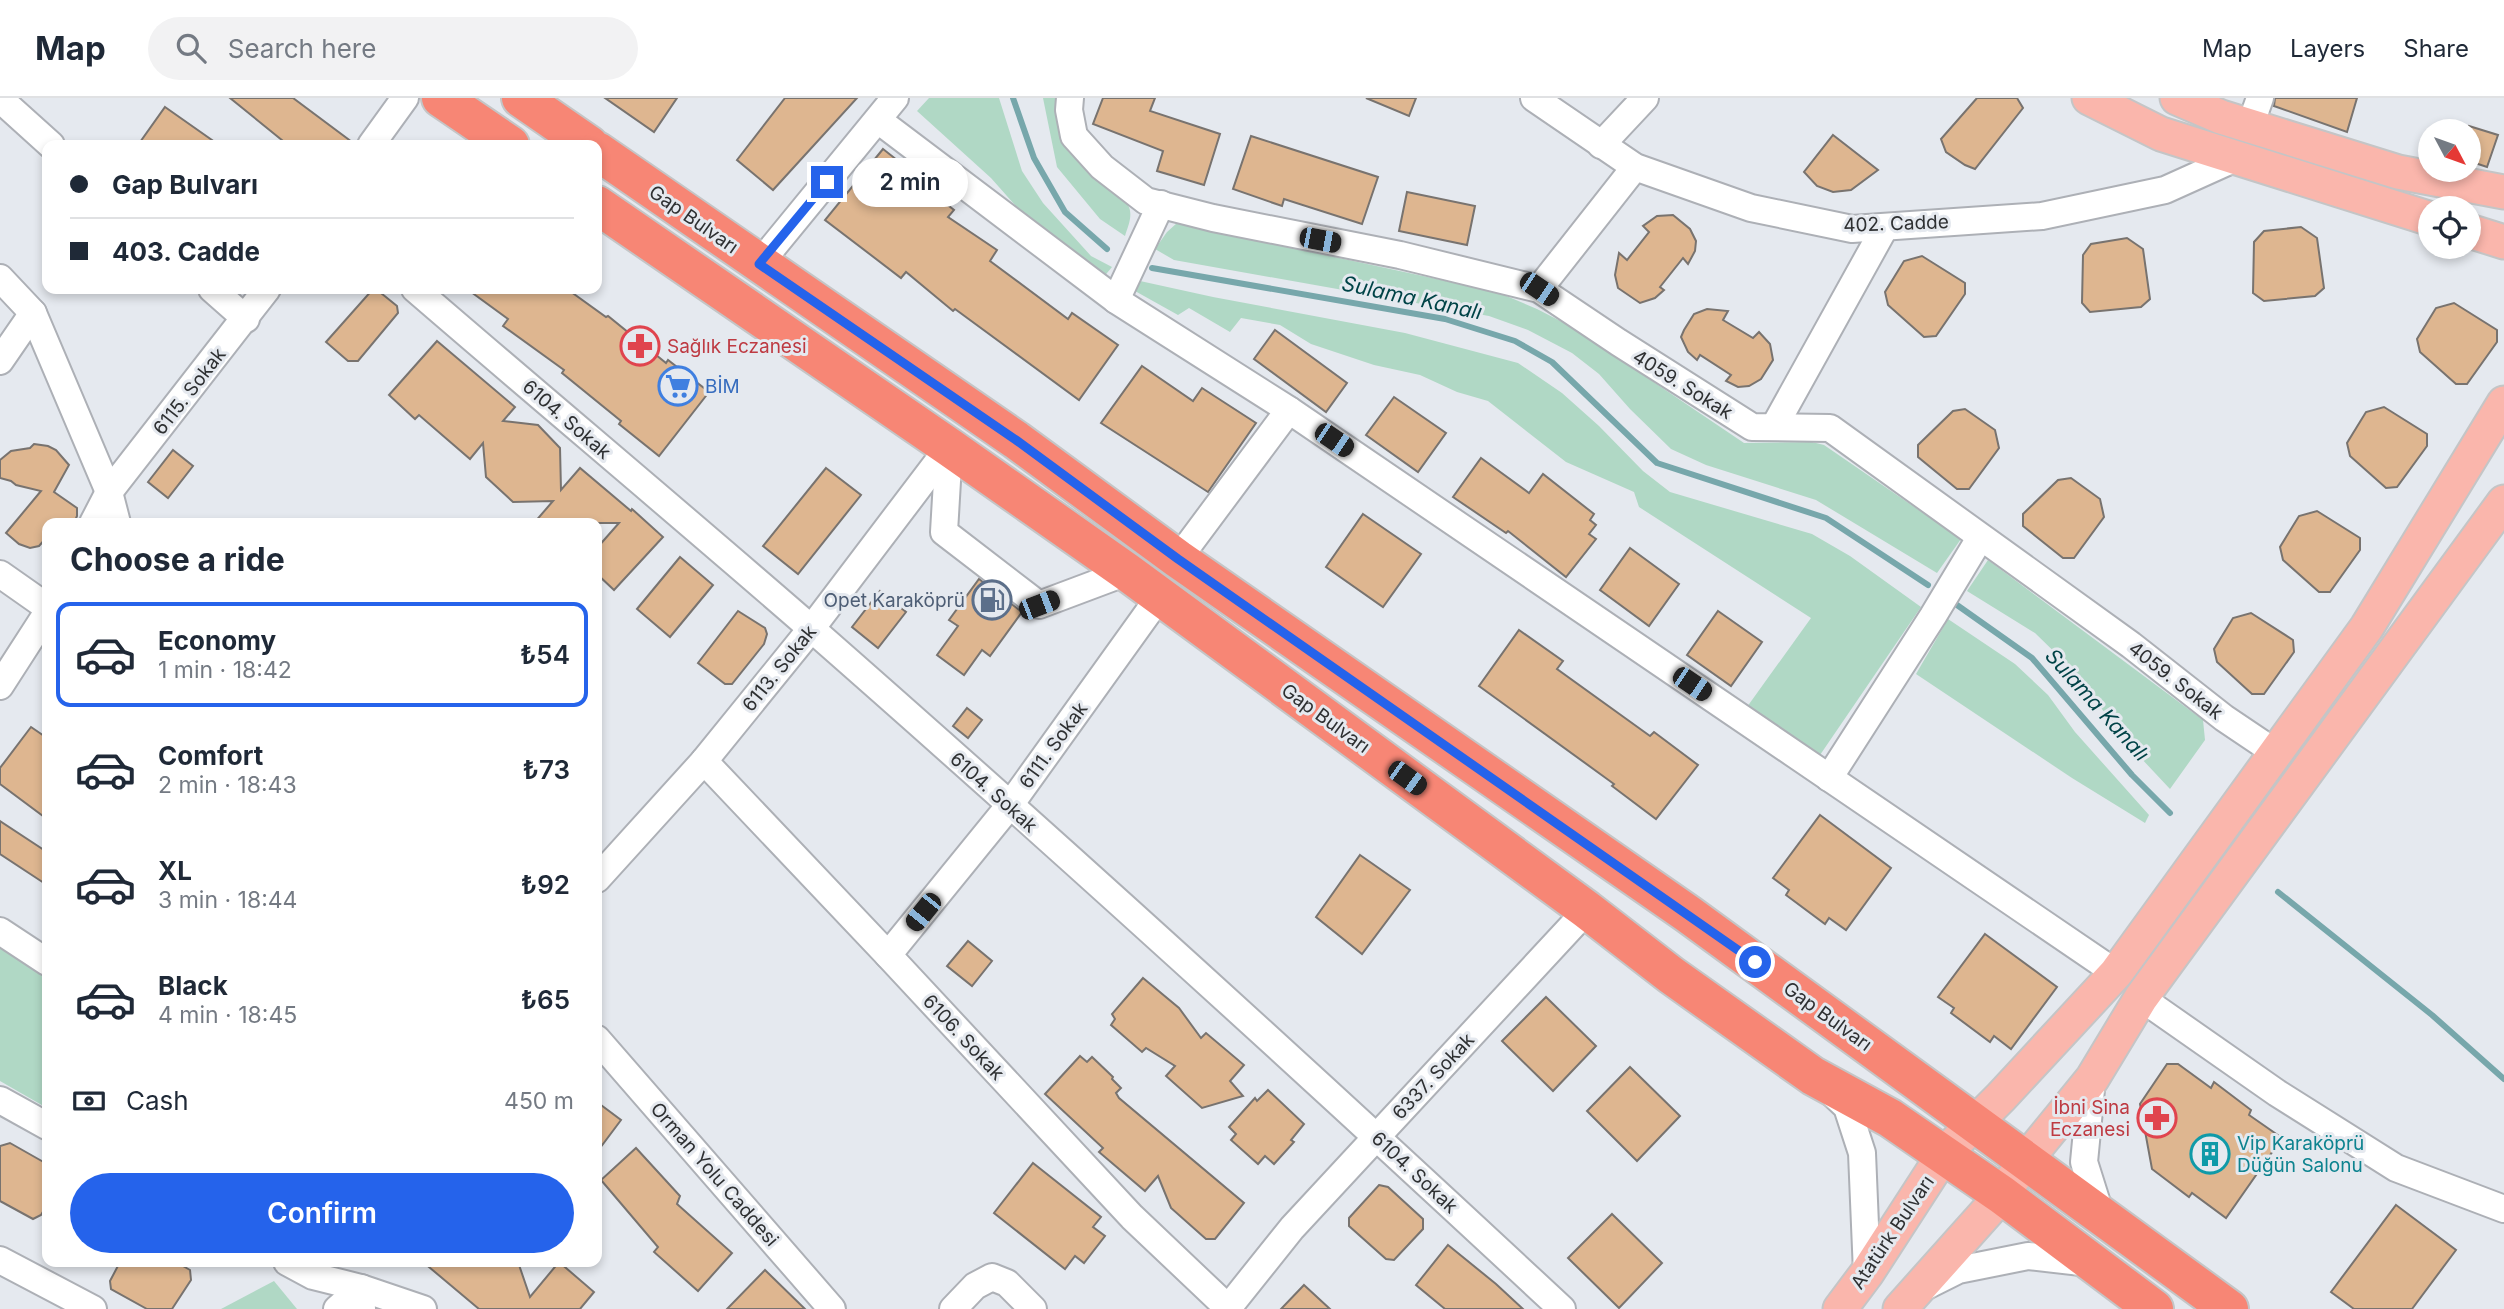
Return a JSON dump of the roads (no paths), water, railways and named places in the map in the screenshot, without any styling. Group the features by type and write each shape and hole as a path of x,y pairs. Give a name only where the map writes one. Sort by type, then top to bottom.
{"highway":[{"path":"441,98 503,140"},
{"path":"521,98 582,140"},
{"name":"Gap Bulvarı","path":"602,154 1016,440 1178,559 1688,914 2229,1309"},
{"name":"Gap Bulvarı","path":"602,208 1127,572 1587,910 1671,975 1814,1076 1891,1118 1944,1154 2154,1309"}],"main road":[{"path":"2089,98 2161,134 2418,215"},
{"path":"2177,98 2221,117 2255,112 2398,172 2504,192"},
{"name":"Atatürk Bulvarı","path":"1840,1309 1867,1273 1944,1154 2116,974 2367,627 2504,403"},
{"path":"1907,1301 2002,1195 2025,1161 2092,1079 2141,998 2504,502"}],"street":[{"path":"375,140 405,98"},
{"path":"759,264 895,98"},
{"name":"4059. Sokak","path":"1070,98 1069,110 1074,136 1102,167 1146,201 1213,218 1400,255 1539,289 1752,427 1830,428 2131,645 2224,718 2276,753"},
{"name":"402. Cadde","path":"1534,98 1635,167 1751,208 1852,229 2042,216 2165,190 2236,158"},
{"path":"1601,145 1645,98"},
{"path":"0,99 45,140"},
{"path":"877,120 1116,300 1289,410 2116,974"},
{"path":"1539,289 1635,167"},
{"path":"1116,300 1161,204"},
{"path":"1774,428 1885,227"},
{"path":"0,278 33,313 109,492 116,518"},
{"path":"218,294 246,319"},
{"name":"6115. Sokak","path":"96,518 109,492 264,294"},
{"name":"6104. Sokak","path":"421,294 811,629 1010,805 1377,1136 1562,1309"},
{"path":"0,361 33,313"},
{"path":"1178,559 1289,410"},
{"path":"949,447 944,532 1039,605 1127,572"},
{"name":"6113. Sokak","path":"602,873 704,761 811,629 949,447"},
{"path":"1829,778 1980,538"},
{"path":"0,574 42,606"},
{"name":"6111. Sokak","path":"888,955 1010,805 1160,596"},
{"path":"0,686 42,618"},
{"name":"6106. Sokak","path":"704,761 1132,1217 1228,1308"},
{"name":"6337. Sokak","path":"1228,1308 1292,1228 1587,910"},
{"path":"0,931 42,959"},
{"path":"2141,998 2277,1093 2396,1168 2504,1209"},
{"name":"Orman Yolu Caddesi","path":"602,1045 832,1309"},
{"path":"1814,1076 1847,1107 1862,1153 1867,1273"},
{"path":"2092,1079 2084,1162 2101,1216"},
{"path":"0,1100 42,1123"},
{"path":"1907,1301 1958,1270 2028,1256 2092,1264"},
{"path":"0,1260 93,1309"},
{"path":"296,1267 365,1302 423,1309"},
{"path":"354,1267 365,1302"},
{"path":"953,1309 975,1286 992,1277 1007,1283 1033,1309"},
{"path":"337,1309 365,1302"}],"waterway":[{"name":"Sulama Kanalı","path":"1013,98 1034,158 1065,212 1107,249"},
{"name":"Sulama Kanalı","path":"1152,268 1445,319 1515,341 1552,362 1657,463 1826,518 1928,585"},
{"name":"Sulama Kanalı","path":"1957,605 2032,658 2132,775 2170,813"},
{"name":"Sulama Kanalı","path":"2278,892 2432,1015 2504,1079"}],"place":[{"name":"Sağlık Eczanesi","path":"640,346"},
{"name":"BİM","path":"678,386"},
{"name":"Opet Karaköprü","path":"992,600"},
{"name":"İbni Sina Eczanesi","path":"2157,1118"},
{"name":"Vip Karaköprü Düğün Salonu","path":"2210,1154"}]}
